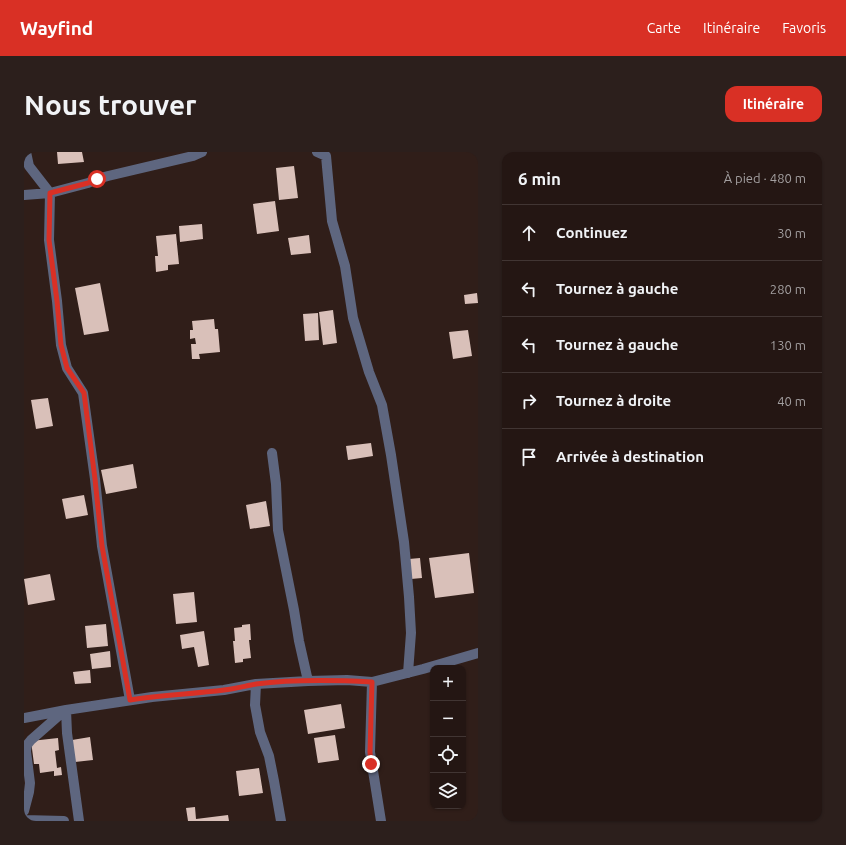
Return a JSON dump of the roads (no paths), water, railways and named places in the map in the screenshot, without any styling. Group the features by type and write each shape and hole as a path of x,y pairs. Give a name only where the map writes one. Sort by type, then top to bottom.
{"street":[{"path":"26,152 30,166 50,193 49,240 61,345 67,368 84,393 102,546 130,700"},
{"path":"24,195 50,193 108,176 192,156 202,152"},
{"path":"317,152 326,156 332,221 345,266 353,318 382,405 391,455 404,542 409,597 411,633 408,673"},
{"path":"272,453 276,484 278,530 299,642 308,681"},
{"path":"24,718 130,700 224,690 256,684 347,680 372,682 478,653"},
{"path":"372,682 370,752 381,821"},
{"path":"256,684 255,705 260,732 269,756 281,821"},
{"path":"24,811 30,783 26,751 27,745 66,710"},
{"path":"66,710 67,733 79,821"},
{"path":"24,820 64,821"}]}
